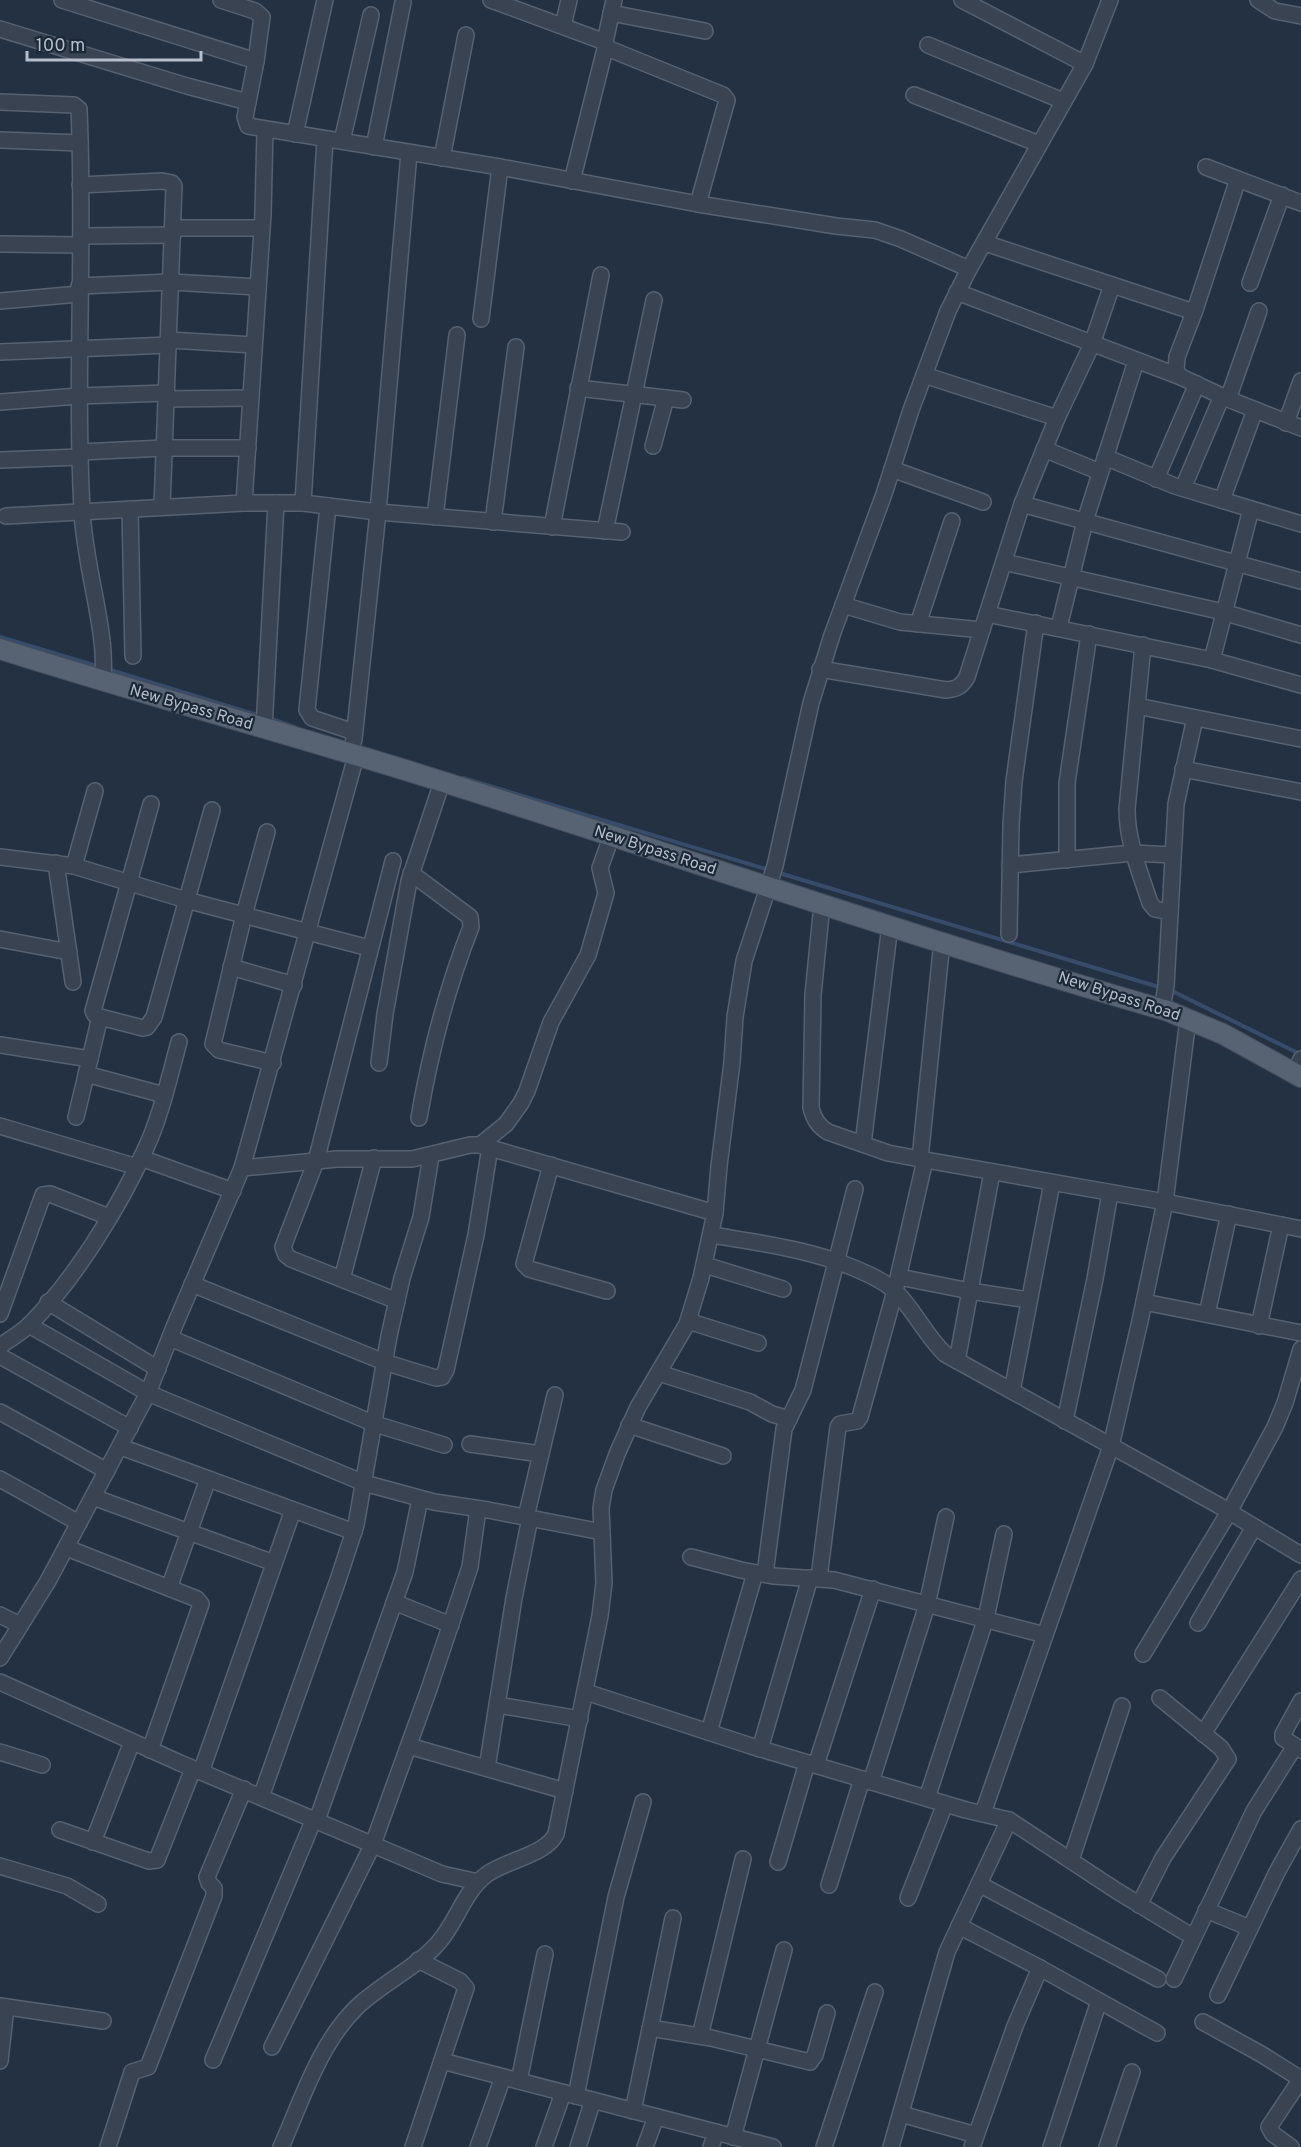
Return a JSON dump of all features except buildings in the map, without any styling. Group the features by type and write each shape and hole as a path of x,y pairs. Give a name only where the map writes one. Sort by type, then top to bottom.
{"main road":[{"name":"New Bypass Road","path":"1,652 104,671 353,746 442,782 611,837 772,877 822,904 890,925 942,941 1164,998 1188,1019 1299,1069"}],"street":[{"path":"62,0 256,61"},
{"path":"221,0 259,13 262,17 245,122 248,126 698,204 875,230 969,269"},
{"path":"295,134 325,0"},
{"path":"563,26 569,0"},
{"path":"962,0 1085,64"},
{"path":"281,2147 321,2057 356,2009 438,1943 478,1882 493,1870 538,1850 553,1839 586,1692 603,1598 601,1508 604,1490 629,1425 688,1321 705,1265 715,1214 739,987 748,943 772,877 820,669 924,375 957,292 1085,64 1110,0"},
{"path":"1258,0 1275,11 1301,16"},
{"path":"496,1 605,43 612,51 725,97 726,105 698,204"},
{"path":"374,147 404,2"},
{"path":"572,181 613,7 705,31"},
{"path":"342,141 371,15"},
{"path":"0,29 187,86 248,102"},
{"path":"442,158 466,35"},
{"path":"928,45 1063,101"},
{"path":"914,95 1039,144"},
{"path":"0,102 76,105 79,109 78,348 82,511 104,671"},
{"path":"244,503 262,228 265,129"},
{"path":"303,503 325,139"},
{"path":"0,140 80,143"},
{"path":"0,1658 67,1548 148,1393 242,1168 273,1063 308,932 353,746 378,512 409,153"},
{"path":"1206,167 1301,203"},
{"path":"482,319 500,168"},
{"path":"1181,377 1176,371 1177,357 1238,179"},
{"path":"80,185 162,180 172,183 173,232 162,507"},
{"path":"1250,283 1282,195"},
{"path":"0,244 262,228"},
{"path":"986,243 1194,312"},
{"path":"552,526 601,275"},
{"path":"0,301 79,290 171,282 258,287"},
{"path":"820,669 946,690 962,686 967,677 1022,504 1057,417 1092,344 1112,285"},
{"path":"957,292 1181,377 1294,425 1301,381"},
{"path":"605,531 654,300"},
{"path":"1183,488 1225,397 1258,311"},
{"path":"435,517 457,335"},
{"path":"0,352 169,343 254,345"},
{"path":"493,522 516,346"},
{"path":"1059,627 1085,520 1136,361"},
{"path":"924,375 1057,417"},
{"path":"1156,479 1197,384"},
{"path":"578,388 682,400"},
{"path":"0,402 79,396 251,398"},
{"path":"653,446 666,398"},
{"path":"1222,500 1255,410"},
{"path":"0,460 164,448 248,448"},
{"path":"1044,449 1156,479 1301,524"},
{"path":"892,469 983,502"},
{"path":"6,516 244,503 303,503 378,512 621,532"},
{"path":"265,720 276,503"},
{"path":"1022,504 1301,581"},
{"path":"328,506 307,710 312,718 353,746"},
{"path":"130,509 133,657"},
{"path":"1212,660 1251,509"},
{"path":"918,624 952,521"},
{"path":"1004,562 1223,612 1301,635"},
{"path":"843,605 889,619 982,630"},
{"path":"987,614 1212,660 1301,685"},
{"path":"1009,934 1014,781 1036,623"},
{"path":"1067,860 1067,783 1089,634"},
{"path":"1143,645 1127,808 1128,829 1133,854 1152,907 1170,912"},
{"path":"1137,706 1301,739"},
{"path":"1164,998 1176,804 1195,718"},
{"path":"1183,769 1301,792"},
{"path":"379,1063 411,873 442,782"},
{"path":"74,866 94,791"},
{"path":"151,804 94,1007 96,1015 100,1017 143,1028 151,1024 154,1017 212,810"},
{"path":"267,832 214,1039 215,1047 273,1063"},
{"path":"192,1284 384,1362 436,1378 445,1374 476,1235 485,1146 521,1103 551,1022 588,955 606,893 600,868 611,837"},
{"path":"1010,865 1133,854 1173,855"},
{"path":"1,860 74,866 186,900 369,948"},
{"path":"393,861 316,1161 284,1242 284,1252 291,1259 397,1301"},
{"path":"56,863 73,982"},
{"path":"411,873 466,914 471,922 432,1050 419,1118"},
{"path":"822,904 813,995 811,1108 817,1124 822,1128 888,1153 1165,1202 1301,1229"},
{"path":"863,1144 890,925"},
{"path":"0,939 69,952"},
{"path":"759,1749 814,1578 838,1427 840,1424 858,1421 860,1417 897,1284 922,1160 942,941"},
{"path":"231,968 294,985"},
{"path":"76,1118 100,1017"},
{"path":"983,1813 1111,1446 1165,1202 1188,1019"},
{"path":"130,1428 1,1347 29,1325 72,1273 109,1217 139,1162 164,1095 179,1042"},
{"path":"0,1045 88,1066 164,1095"},
{"path":"0,1126 139,1162 233,1191"},
{"path":"242,1168 316,1161 412,1159 470,1145 485,1146 715,1214"},
{"path":"261,1797 354,1532 375,1424 384,1362 397,1301 423,1206 431,1156"},
{"path":"342,1279 374,1158"},
{"path":"551,1165 524,1264 528,1269 607,1291"},
{"path":"957,1361 992,1172"},
{"path":"1012,1391 1052,1183"},
{"path":"709,1732 760,1574 784,1429 803,1390 855,1190"},
{"path":"1065,1421 1095,1279 1110,1193"},
{"path":"0,1314 43,1195 50,1194 109,1217"},
{"path":"1207,1314 1228,1214"},
{"path":"1259,1326 1281,1225"},
{"path":"712,1234 792,1249 837,1261 897,1284 970,1291 1029,1300"},
{"path":"705,1265 783,1289"},
{"path":"897,1284 934,1344 945,1354 1229,1512 1301,1555"},
{"path":"48,1302 158,1369"},
{"path":"1144,1302 1301,1333"},
{"path":"688,1321 758,1343"},
{"path":"29,1325 148,1393 364,1483 420,1499 602,1532"},
{"path":"170,1338 375,1424 444,1445"},
{"path":"1143,1654 1229,1512 1278,1421 1295,1388 1301,1349"},
{"path":"659,1373 750,1402 772,1414 789,1419"},
{"path":"487,1768 528,1518 555,1395"},
{"path":"0,1412 107,1471"},
{"path":"629,1425 723,1456"},
{"path":"470,1444 541,1454"},
{"path":"121,1447 354,1532"},
{"path":"0,1479 79,1523"},
{"path":"169,1588 208,1479"},
{"path":"93,1497 274,1563"},
{"path":"213,2060 316,1819 408,1561 420,1499"},
{"path":"272,2047 373,1844 470,1567 478,1509"},
{"path":"60,1830 149,1861 157,1860 197,1770 294,1510"},
{"path":"829,1885 927,1605 946,1517"},
{"path":"1198,1623 1254,1527"},
{"path":"927,1798 986,1618 1004,1534"},
{"path":"67,1548 200,1601 201,1608 150,1750"},
{"path":"691,1557 760,1574 834,1580 1045,1635"},
{"path":"1203,1734 1301,1579"},
{"path":"778,1862 873,1589"},
{"path":"394,1602 451,1625"},
{"path":"0,1615 20,1626"},
{"path":"0,1682 150,1750 442,1874 478,1882"},
{"path":"586,1692 759,1749 1009,1821 1192,1937"},
{"path":"1139,1905 1163,1858 1228,1759 1226,1753 1160,1698"},
{"path":"979,1884 1166,1979 1192,1937 1254,1811 1298,1748 1283,1738 1282,1734 1301,1701"},
{"path":"498,1705 580,1719"},
{"path":"1071,1860 1122,1706"},
{"path":"93,1842 132,1742"},
{"path":"409,1746 565,1791"},
{"path":"0,1752 42,1765"},
{"path":"108,2147 132,2073 148,2067 214,1896 214,1888 208,1883 207,1878 244,1790"},
{"path":"544,2147 570,2095 616,1897 643,1803"},
{"path":"908,1898 945,1804"},
{"path":"891,2147 943,1964 1009,1821"},
{"path":"1218,1995 1276,1872 1301,1829"},
{"path":"700,2036 743,1859"},
{"path":"0,1866 66,1886 98,1904"},
{"path":"1206,1910 1250,1928"},
{"path":"633,2111 673,1918"},
{"path":"959,1926 1157,2033"},
{"path":"734,2137 784,1950"},
{"path":"519,2081 545,1954"},
{"path":"413,2147 466,1988 460,1981 418,1960"},
{"path":"901,2114 974,2141 1040,1968"},
{"path":"824,2147 874,1992"},
{"path":"1051,2147 1099,2001"},
{"path":"0,2061 3,2007 104,2021"},
{"path":"650,2028 700,2036 810,2062 827,2013"},
{"path":"1203,2022 1300,2075 1269,2127 1273,2134 1292,2147"},
{"path":"442,2061 656,2117 714,2140 734,2137 773,2147"},
{"path":"1107,2147 1132,2072"},
{"path":"478,2147 503,2077"},
{"path":"578,2147 593,2100"},
{"path":"645,2147 656,2117"}],"waterway":[{"path":"0,637 100,667"},
{"path":"107,669 261,716"},
{"path":"268,718 295,727"},
{"path":"463,778 769,870"},
{"path":"776,872 1162,988"},
{"path":"1170,990 1300,1054"}]}
